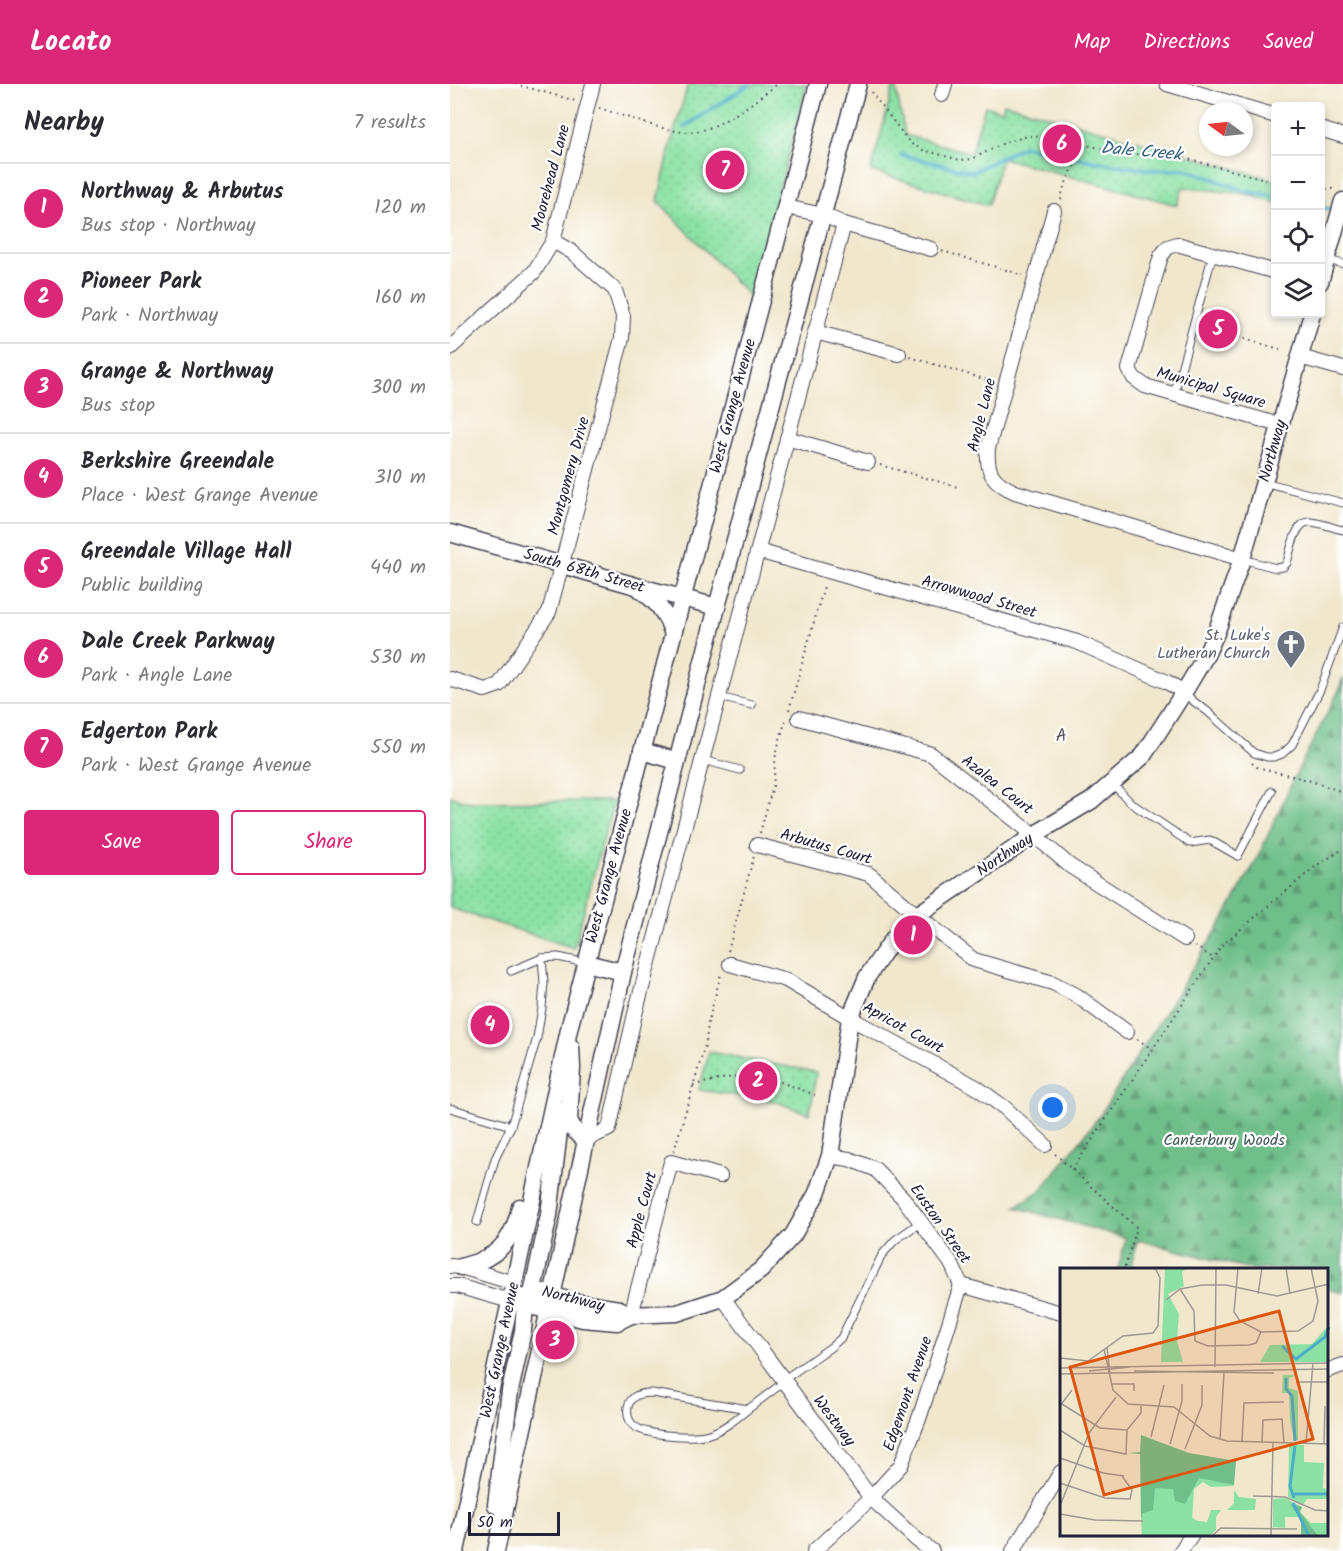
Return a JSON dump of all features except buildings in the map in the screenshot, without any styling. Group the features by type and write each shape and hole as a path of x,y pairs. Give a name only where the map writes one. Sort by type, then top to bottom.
{"street":[{"name":"Moorehead Lane","path":"450,348 534,272 553,241 593,84"},
{"name":"West Grange Avenue","path":"456,1551 518,1303 514,1283 570,1025 818,84"},
{"path":"1167,84 1271,115"},
{"path":"494,1551 623,972 717,607 823,215 865,88"},
{"path":"1325,131 1343,136"},
{"path":"1325,275 1335,262 1338,195"},
{"path":"786,207 823,215 844,224 931,249"},
{"name":"Angle Lane","path":"1059,209 1035,279 988,448 987,463 991,473 1002,486 1015,492 1242,559"},
{"path":"585,1140 609,1129 634,1018 844,224"},
{"name":"Montgomery Drive","path":"450,679 485,690 499,685 549,612 622,338 623,316 615,290 572,252 553,241"},
{"name":"Municipal Square","path":"1271,271 1177,244 1168,247 1161,256 1129,369 1134,378 1144,386 1280,424"},
{"name":"Northway","path":"518,1303 582,1319 617,1322 631,1315 676,1313 723,1298 761,1270 793,1235 817,1193 830,1156 850,1018 867,977 893,939 916,915 1034,835 1091,801 1143,756 1206,655 1242,559 1311,318"},
{"path":"815,332 899,354"},
{"path":"1300,357 1343,369"},
{"path":"787,438 868,462"},
{"name":"South 68th Street","path":"450,533 717,607"},
{"name":"Arrowwood Street","path":"758,551 1077,642 1167,682 1184,692"},
{"path":"636,586 662,609 673,634"},
{"name":"Azalea Court","path":"799,718 931,754 1070,866 1185,939"},
{"path":"642,751 677,760 702,763"},
{"name":"Arbutus Court","path":"757,845 869,874 916,915 974,960 1053,983 1076,995 1127,1032"},
{"path":"586,963 623,972"},
{"name":"Apricot Court","path":"726,964 786,980 976,1087 1005,1108 1045,1145"},
{"path":"570,1025 572,1068 569,1120 574,1130 585,1140"},
{"path":"455,1267 488,1257 498,1250 516,1224 535,1137 560,1069"},
{"path":"548,1311 536,1299 533,1289 549,1215 560,1123 560,1069"},
{"name":"Euston Street","path":"830,1156 875,1169 903,1198 951,1263 962,1285 1060,1313"},
{"name":"Apple Court","path":"631,1315 671,1162 720,1176"},
{"path":"455,1267 514,1283"},
{"name":"Northway","path":"514,1283 574,1302 618,1309 631,1315"},
{"name":"Edgemont Avenue","path":"814,1551 871,1498 901,1465 920,1416 962,1285"},
{"path":"450,1286 518,1303 523,1331 508,1402 496,1503 494,1551"},
{"name":"Westway","path":"723,1298 871,1498 932,1551"},
{"path":"1328,1370 1343,1365"},
{"path":"1013,1551 1060,1474"},
{"path":"1180,1551 1191,1536"}],"lane":[{"path":"1174,394 1213,254"},
{"path":"1264,482 1343,504"},
{"path":"1242,559 1276,568 1283,567 1287,563 1298,529 1304,523 1310,522 1343,530"},
{"path":"1184,692 1254,753 1267,757 1282,754 1292,745 1320,690 1343,627"},
{"path":"719,697 752,705"},
{"path":"702,763 740,770"},
{"path":"1112,783 1131,803 1190,843 1210,840 1238,856 1272,791"},
{"path":"511,971 542,958 558,957 586,963"},
{"path":"477,1222 495,1159 511,1126 537,1038 544,983 542,958"},
{"path":"450,1108 511,1126"},
{"path":"748,1409 652,1393 633,1397 628,1405 628,1414 632,1425 642,1430 669,1435 688,1437 710,1434 728,1425 841,1338 882,1255 895,1240 921,1222"}],"path":[{"path":"515,84 671,130 693,132 718,124 757,100 777,84"},
{"path":"865,88 910,143 923,150 960,160 972,159 1004,143 1028,136 1051,137 1121,153 1184,158 1271,181"},
{"path":"1059,209 1063,189 1084,145"},
{"path":"931,249 1035,279"},
{"path":"1227,334 1281,349"},
{"path":"899,354 1005,386"},
{"path":"868,462 958,487"},
{"path":"671,1162 706,1042 708,1023 773,786 776,753 828,572"},
{"path":"1257,767 1343,792"},
{"path":"1072,1170 1222,945 1316,866 1343,849"},
{"path":"1185,939 1213,958"},
{"path":"1127,1032 1152,1049"},
{"path":"693,1085 752,1074 773,1079 815,1095"},
{"path":"1045,1145 1137,1228 1124,1268"}],"green space":[{"path":"688,84 807,84 751,298 658,201 672,139"},
{"path":"895,84 905,135 971,153 985,106 1002,111 1004,103 1271,179 1271,202 1246,194 1183,187 1177,205 1002,158 988,205 871,171"},
{"name":"Canterbury Woods","path":"1343,677 1343,1293 1328,1288 1328,1268 1246,1268 1138,1240 1130,1268 1118,1268 1126,1238 1015,1207 1041,1190 1099,1117 1222,922 1257,859 1294,778 1340,688"},
{"path":"450,796 469,802 615,801 574,948 450,908"},
{"path":"709,1052 816,1072 809,1114 774,1101 699,1090"}],"waterway":[{"name":"Dale Creek","path":"684,127 750,84"},
{"name":"Dale Creek","path":"901,155 972,172 1024,146 1097,162 1152,170 1186,169 1245,191 1271,196"},
{"name":"Dale Creek","path":"1325,208 1334,210"}],"place":[{"name":"Dale Creek Parkway","path":"1062,144"},
{"name":"Edgerton Park","path":"725,170"},
{"name":"Greendale Village Hall","path":"1218,329"},
{"name":"St. Luke's Lutheran Church","path":"1291,670"},
{"name":"Northway & Arbutus","path":"913,935"},
{"name":"Berkshire Greendale","path":"490,1025"},
{"name":"Pioneer Park","path":"758,1081"},
{"name":"Grange & Northway","path":"555,1340"}],"district":[{"name":"A","path":"1062,736"}]}
